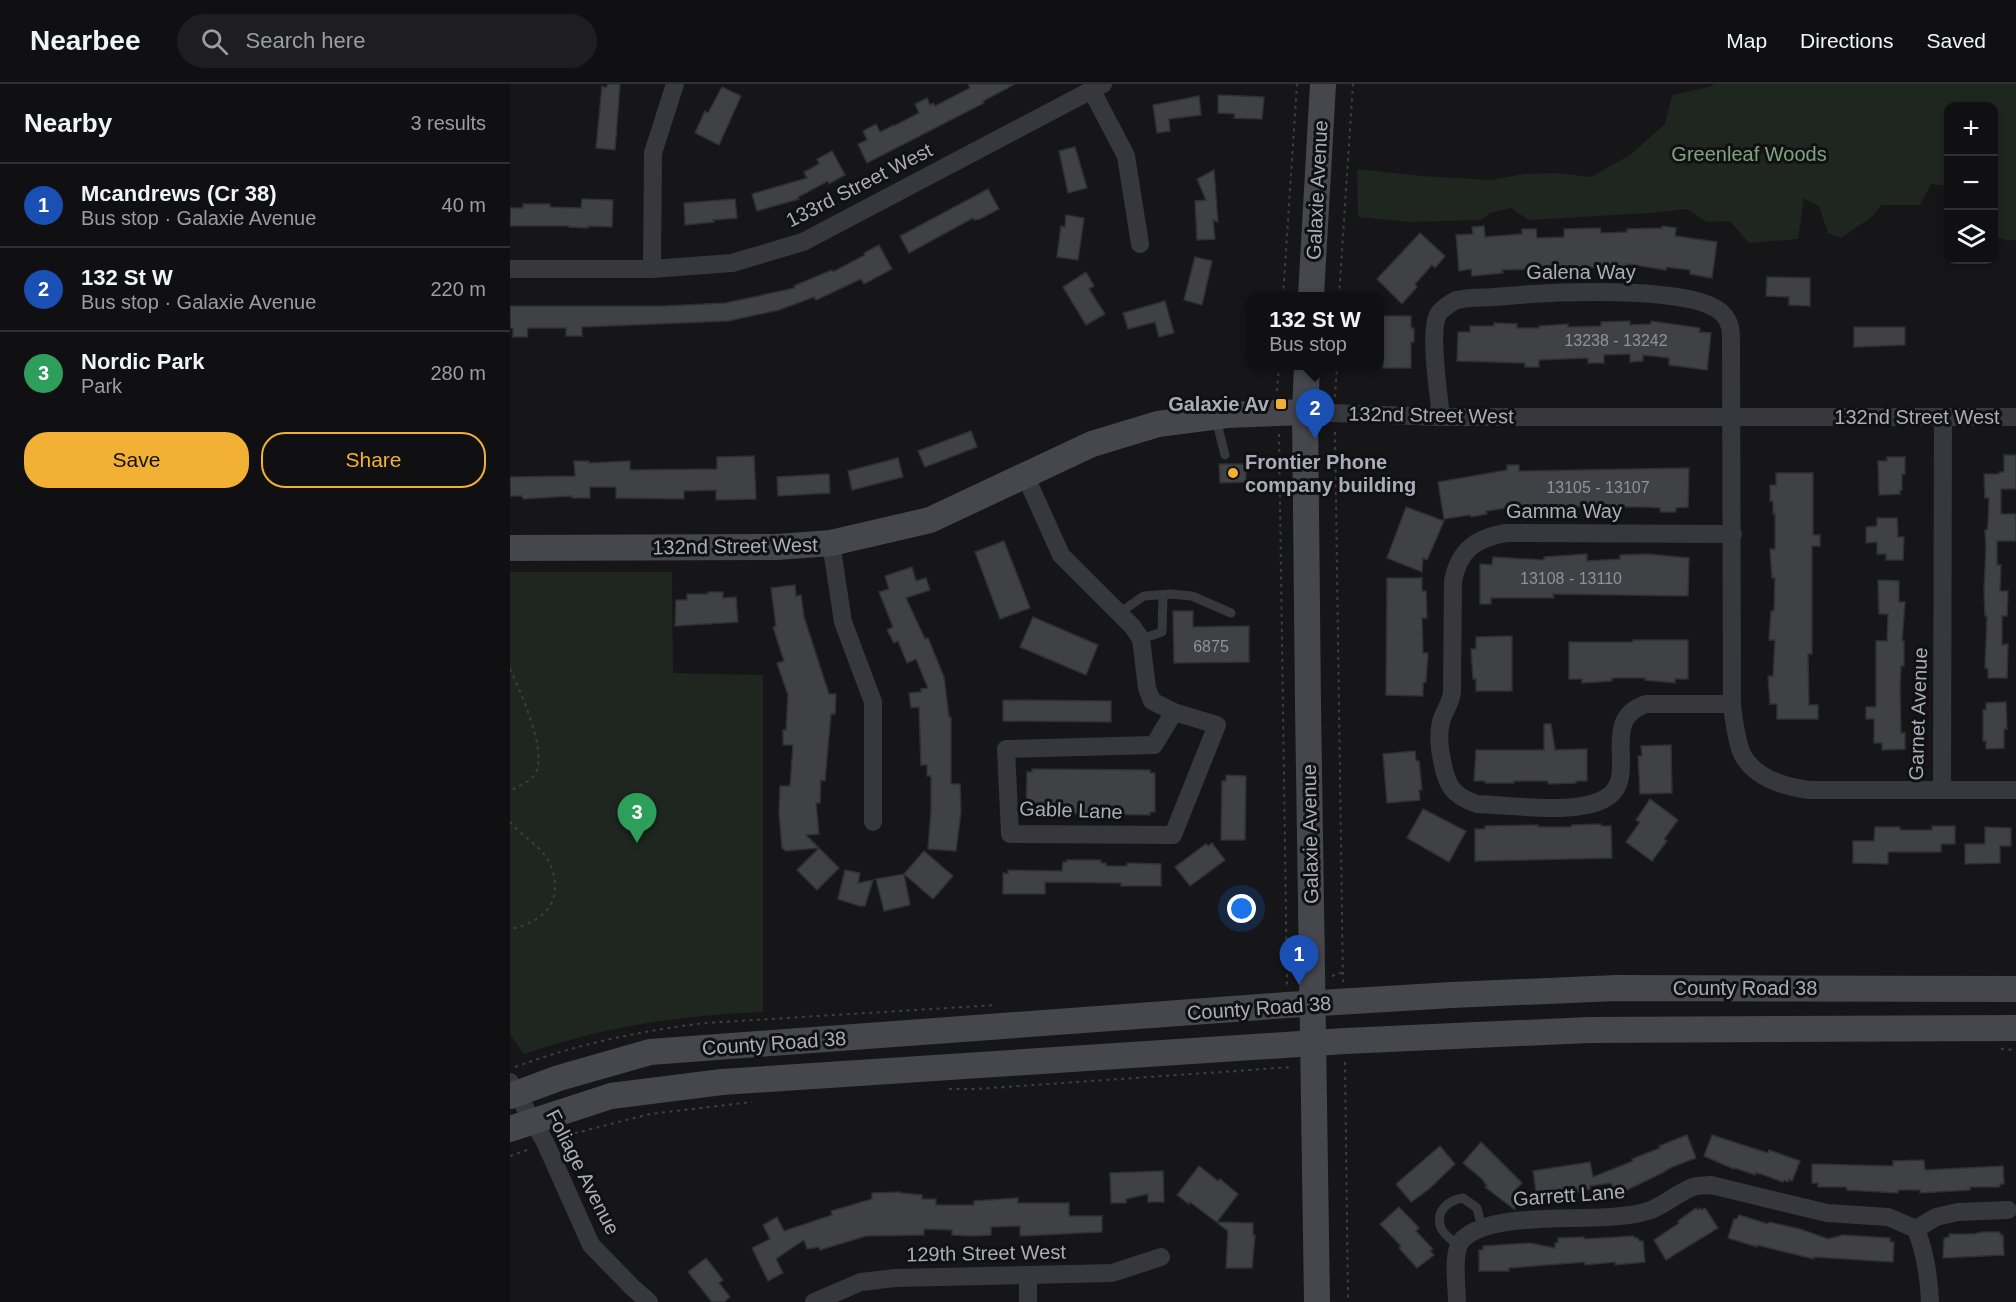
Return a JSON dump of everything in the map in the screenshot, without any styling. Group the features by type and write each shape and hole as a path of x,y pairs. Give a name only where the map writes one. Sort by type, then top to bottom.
{"main road":[{"name":"Galaxie Avenue","path":"1311,292 1323,84"},
{"name":"Galaxie Avenue","path":"1307,370 1305,412 1317,1302"},
{"name":"132nd Street West","path":"510,548 777,548 831,543 930,520 1092,444 1158,424 1215,416 1305,412"},
{"name":"County Road 38","path":"512,1085 560,1078 650,1052 1312,1004 1617,988 2016,988"},
{"name":"County Road 38","path":"520,1125 611,1096 722,1082 1313,1043 1589,1030 2016,1028"}],"street":[{"path":"652,269 653,153 675,84"},
{"path":"1097,86 1126,156 1140,244"},
{"name":"133rd Street West","path":"510,269 652,269 732,263 803,242 1097,86"},
{"name":"Galena Way","path":"1441,417 1434,330 1439,313 1456,300 1542,293 1621,292 1681,297 1709,305 1722,312 1730,324 1731,417"},
{"name":"132nd Street West","path":"1305,412 1441,417 2016,417"},
{"name":"Garnet Avenue","path":"1731,417 1734,726 1742,753 1764,776 1779,784 1810,790 1942,790 1944,417"},
{"path":"1025,475 1061,555 1132,626 1141,639 1147,688 1152,701 1174,712"},
{"name":"Gamma Way","path":"1732,704 1646,704 1636,707 1623,721 1618,787 1612,795 1587,805 1565,807 1477,804 1458,795 1449,786 1445,776 1439,733 1443,715 1452,699 1453,581 1455,570 1468,549 1484,538 1506,533 1733,534"},
{"path":"831,543 843,622 873,702 873,822"},
{"name":"Gable Lane","path":"1174,712 1217,724 1173,835 1010,834 1006,748 1154,745 1174,712"},
{"path":"1942,790 2016,790"},
{"name":"Foliage Avenue","path":"512,1085 520,1125 545,1142 591,1245 649,1302"},
{"name":"Garrett Lane","path":"1458,1245 1471,1233 1482,1228 1510,1222 1614,1216 1648,1211 1694,1186 1711,1185 1827,1213 1888,1217 1916,1229"},
{"path":"1930,1302 1922,1244 1916,1229 1936,1217 1958,1212 2008,1210"},
{"path":"1457,1302 1456,1255 1458,1245"},
{"name":"129th Street West","path":"814,1302 861,1282 895,1278 1112,1273 1161,1257"},
{"path":"1028,1275 1028,1302"}],"lane":[{"path":"1215,416 1225,455"},
{"path":"1119,613 1144,596 1163,595 1192,596 1231,613"},
{"path":"1141,639 1162,632 1163,595"},
{"path":"1458,1245 1442,1228 1440,1215 1444,1207 1453,1200 1463,1198 1478,1208 1482,1228"}],"path":[{"path":"1283,292 1297,84"},
{"path":"1339,292 1353,84"},
{"path":"1277,391 1279,370"},
{"path":"1335,397 1336,370"},
{"path":"1335,432 1343,972"},
{"path":"1279,434 1287,988"},
{"path":"510,669 528,708 539,762 530,781 510,792"},
{"path":"510,822 544,854 555,876 554,892 546,912 510,929"},
{"path":"1999,1049 2016,1050"},
{"path":"1345,1058 1348,1302"},
{"path":"512,1085 533,1060"},
{"path":"944,1088 976,1089 1283,1069"},
{"path":"510,1156 569,1134 650,1114 758,1101"}],"green space":[{"name":"Greenleaf Woods","path":"1715,84 2016,84 2016,239 2009,241 1998,237 1998,102 1944,102 1944,186 1931,184 1920,205 1881,205 1873,216 1841,238 1828,233 1819,206 1804,198 1798,239 1749,243 1730,221 1707,222 1686,209 1529,220 1511,208 1490,213 1481,220 1411,222 1358,217 1357,169 1491,180 1523,174 1558,173 1591,177 1630,155 1665,124 1672,95"},
{"path":"510,572 672,572 673,673 763,675 763,1012 702,1016 642,1024 583,1036 524,1054 510,1034"}],"building":[{"path":"608,84 620,84 615,150 596,148 602,86 606,88"},
{"path":"968,84 1015,84 983,101 984,103 867,163 858,144 867,140 863,131 876,124 880,132 894,126 919,113 915,104 927,98 930,105 933,103 935,106 970,88"},
{"path":"722,87 741,96 719,145 695,133 705,111 708,113"},
{"path":"1218,95 1264,97 1262,119 1234,118 1235,114 1218,113"},
{"path":"1199,96 1201,115 1169,119 1170,131 1157,133 1153,105"},
{"path":"1075,147 1087,188 1068,193 1059,151"},
{"path":"832,151 845,175 829,184 828,181 798,197 799,199 757,211 752,194 807,178 804,172 819,164 817,159"},
{"path":"1214,170 1218,222 1213,220 1215,239 1197,240 1195,201 1206,200 1197,179"},
{"path":"988,189 999,209 980,219 974,220 973,218 909,253 900,236"},
{"path":"582,199 613,200 612,227 510,226 510,208 523,208 523,204 550,204 550,207 581,208"},
{"path":"735,199 737,218 685,225 684,203"},
{"path":"1066,215 1084,218 1078,260 1057,257 1061,226 1065,227"},
{"path":"1484,226 1485,237 1522,234 1522,229 1536,229 1537,238 1564,237 1564,229 1600,228 1601,233 1627,232 1627,229 1662,228 1662,226 1676,228 1675,236 1717,242 1712,278 1690,274 1690,270 1666,267 1666,270 1628,264 1628,269 1600,270 1600,267 1566,269 1566,272 1536,273 1536,269 1502,270 1503,273 1472,276 1471,269 1459,271 1456,235 1473,234 1472,227"},
{"path":"1420,233 1445,256 1435,268 1432,265 1415,284 1417,287 1402,304 1377,279"},
{"path":"879,245 892,269 864,284 861,279 816,300 814,297 779,310 728,321 582,327 582,336 566,336 566,328 528,328 527,337 513,337 513,328 510,328 510,306 665,306 725,303 795,288 794,286 832,270 833,272"},
{"path":"1195,257 1212,261 1202,305 1184,300"},
{"path":"1086,272 1094,286 1089,289 1105,314 1086,325 1063,287"},
{"path":"1767,277 1810,278 1810,306 1789,305 1789,297 1766,296"},
{"path":"1165,301 1174,333 1159,337 1155,322 1128,329 1123,313"},
{"path":"1384,316 1411,316 1414,342 1411,342 1411,368 1384,368"},
{"path":"1630,321 1630,325 1651,324 1651,321 1700,328 1699,332 1711,333 1707,370 1669,365 1669,358 1643,355 1643,361 1630,362 1630,354 1604,355 1604,363 1588,363 1588,358 1539,360 1539,367 1525,367 1525,363 1457,361 1458,332 1470,332 1470,326 1494,326 1494,323 1517,324 1517,328 1539,328 1539,326 1568,324 1568,327 1601,326 1601,322"},
{"path":"1854,327 1905,327 1905,345 1854,347"},
{"path":"971,431 977,447 925,467 918,451"},
{"path":"2004,455 2016,455 2016,489 2001,489 2001,514 2016,514 2016,541 1997,541 1997,565 2001,565 2000,591 2008,591 2007,616 2002,616 2002,645 2008,644 2007,678 1988,678 1988,669 1985,668 1987,616 1985,616 1984,591 1985,530 1988,524 1989,498 1985,498 1984,474 2004,472"},
{"path":"754,456 756,499 716,500 716,490 684,491 684,499 616,498 616,487 590,487 590,498 572,498 572,496 523,499 522,496 510,496 510,477 575,476 574,461 589,461 589,463 630,461 630,470 717,469 717,457"},
{"path":"1887,457 1905,457 1905,474 1902,474 1900,494 1879,495 1878,461 1887,461"},
{"path":"898,458 903,477 852,490 848,471"},
{"name":"Frontier Phone company building","path":"1219,464 1246,464 1246,482 1220,483"},
{"path":"1507,465 1519,465 1519,471 1689,468 1688,507 1676,508 1676,512 1660,512 1660,508 1614,507 1613,510 1584,512 1584,507 1562,506 1562,508 1547,508 1547,512 1520,510 1520,506 1486,511 1487,514 1471,517 1470,515 1444,519 1438,482 1507,470"},
{"path":"1776,473 1813,473 1813,535 1820,535 1820,546 1812,546 1812,654 1808,654 1809,705 1818,705 1818,719 1777,719 1777,704 1770,704 1768,676 1773,676 1775,640 1769,640 1771,611 1774,611 1775,578 1772,578 1770,549 1775,549 1775,514 1773,514 1773,501 1770,501 1770,485 1776,485"},
{"path":"829,474 830,493 778,496 777,477"},
{"path":"1406,507 1444,521 1427,560 1423,558 1422,572 1387,558"},
{"path":"1877,518 1897,518 1898,537 1904,537 1903,560 1886,560 1886,554 1877,554 1877,542 1866,543 1866,527 1877,526"},
{"path":"1004,541 1030,608 1000,619 975,552"},
{"path":"1587,554 1587,561 1620,559 1620,555 1647,554 1689,558 1688,596 1553,594 1554,598 1491,598 1491,604 1480,604 1480,564 1492,565 1493,557 1544,560 1544,557"},
{"path":"912,567 916,581 926,578 930,590 906,598 925,639 928,638 944,677 949,717 951,717 951,784 960,784 961,811 956,851 928,849 931,776 927,776 927,765 921,765 919,707 911,708 909,693 921,692 921,689 928,688 916,659 907,663 898,641 894,643 887,630 893,627 879,592 889,589 885,576"},
{"path":"1387,578 1422,578 1422,591 1426,591 1427,618 1422,618 1423,653 1428,653 1423,696 1386,695"},
{"path":"1878,580 1899,581 1899,602 1905,602 1902,641 1904,641 1904,666 1901,666 1900,687 1901,733 1905,733 1905,749 1882,750 1882,743 1874,743 1874,719 1866,719 1866,707 1876,707 1876,641 1887,641 1888,614 1879,614"},
{"path":"795,585 796,596 801,595 804,617 829,694 836,694 835,714 831,714 825,781 821,780 820,803 816,803 819,834 806,835 819,848 786,851 782,848 779,813 780,786 790,786 793,745 783,745 788,695 777,663 784,661 773,627 776,626 771,588"},
{"path":"708,592 723,592 723,598 736,597 738,622 675,626 676,600 687,600 687,594 708,594"},
{"path":"1173,611 1193,611 1193,627 1249,626 1249,662 1174,663"},
{"path":"1033,617 1098,645 1086,675 1020,647"},
{"path":"1512,636 1512,691 1476,691 1471,649 1476,649 1476,637"},
{"path":"1633,640 1688,640 1688,679 1675,679 1675,683 1645,680 1645,678 1612,678 1612,681 1582,683 1582,679 1569,679 1569,642 1633,642"},
{"path":"1003,700 1111,701 1111,722 1003,721"},
{"path":"2006,702 2007,729 2004,729 2004,748 1986,749 1986,741 1983,741 1983,710 1986,710 1986,703"},
{"path":"1544,724 1551,724 1555,750 1587,749 1587,781 1548,784 1548,781 1485,783 1485,781 1474,781 1476,750 1544,750"},
{"path":"1671,745 1672,793 1640,794 1638,756 1642,756 1641,746"},
{"path":"1415,751 1416,761 1419,761 1422,790 1419,790 1420,800 1387,803 1383,754"},
{"path":"1032,769 1150,770 1150,773 1155,773 1155,812 1150,812 1150,815 1031,813 1031,810 1026,810 1027,772 1032,772"},
{"path":"1226,775 1246,776 1245,840 1221,840 1222,781 1226,781"},
{"path":"1650,799 1678,820 1664,839 1667,841 1652,861 1626,842 1640,822 1636,820"},
{"path":"1423,809 1466,831 1449,862 1407,838"},
{"path":"1601,824 1601,826 1611,826 1612,858 1475,861 1475,829 1485,829 1485,826 1571,827 1572,825"},
{"path":"1932,826 1955,826 1955,844 1941,844 1941,852 1888,852 1888,864 1853,863 1853,841 1874,841 1875,827 1932,830"},
{"path":"1985,827 2011,828 2011,846 2000,846 2000,863 1965,864 1965,844 1985,844"},
{"path":"1212,843 1225,860 1190,886 1175,867 1206,844 1208,846"},
{"path":"819,848 839,868 817,890 797,870"},
{"path":"924,851 953,876 933,899 904,874"},
{"path":"1101,860 1101,863 1106,863 1106,866 1127,866 1127,863 1161,864 1161,886 1045,882 1045,894 1003,894 1003,873 1008,874 1008,870 1062,871 1063,862"},
{"path":"845,870 860,873 858,883 873,880 865,906 838,899"},
{"path":"904,874 910,905 884,911 876,879"},
{"path":"1687,1135 1696,1158 1672,1167 1623,1192 1618,1189 1614,1191 1611,1183 1590,1186 1590,1189 1572,1194 1564,1192 1543,1196 1543,1193 1536,1192 1533,1171 1590,1162 1593,1177"},
{"path":"1712,1135 1800,1161 1792,1181 1789,1179 1788,1182 1784,1180 1783,1182 1761,1174 1755,1173 1755,1175 1704,1156"},
{"path":"1481,1142 1522,1183 1514,1191 1515,1210 1485,1187 1487,1186 1483,1180 1463,1163"},
{"path":"1440,1146 1455,1164 1429,1189 1411,1202 1396,1184"},
{"path":"1924,1160 1925,1170 2003,1166 2004,1184 2000,1184 2000,1187 1970,1187 1970,1190 1920,1193 1920,1190 1898,1190 1898,1193 1847,1190 1846,1187 1818,1187 1818,1183 1812,1183 1812,1164 1893,1166 1893,1161"},
{"path":"1199,1166 1238,1194 1217,1222 1253,1223 1253,1235 1255,1235 1252,1268 1226,1268 1228,1231 1177,1195"},
{"path":"1163,1171 1164,1202 1148,1202 1148,1194 1126,1199 1126,1203 1111,1203 1110,1173"},
{"path":"901,1192 922,1195 922,1199 936,1199 936,1205 974,1205 974,1201 1018,1198 1018,1203 1069,1203 1069,1216 1102,1216 1102,1232 1020,1236 1020,1226 991,1227 991,1235 974,1236 952,1235 952,1230 924,1229 924,1235 866,1236 820,1250 819,1247 807,1249 804,1240 776,1259 783,1273 768,1281 752,1248 770,1239 763,1225 777,1217 784,1231 832,1215 831,1211 872,1199 872,1193"},
{"path":"1399,1207 1419,1228 1416,1231 1433,1249 1430,1251 1434,1255 1417,1268 1399,1248 1401,1246 1380,1224"},
{"path":"1696,1208 1702,1210 1705,1208 1718,1228 1666,1260 1654,1240"},
{"path":"1739,1215 1768,1224 1769,1222 1800,1229 1828,1239 1843,1235 1890,1238 1890,1242 1894,1242 1893,1262 1814,1257 1814,1259 1757,1245 1757,1247 1728,1238 1734,1219 1737,1219"},
{"path":"2000,1232 2000,1235 2003,1235 2004,1255 1943,1258 1944,1238 1949,1237 1949,1234"},
{"path":"1634,1236 1639,1241 1643,1241 1645,1262 1585,1265 1585,1262 1509,1268 1509,1271 1479,1271 1479,1250 1483,1250 1483,1246 1530,1243 1555,1248 1558,1238"},
{"path":"706,1258 723,1280 719,1283 730,1297 724,1302 712,1302 688,1272"}],"place":[{"name":"Galaxie Av","path":"1281,404"},
{"name":"132 St W","path":"1315,439"},
{"name":"Frontier Phone company building","path":"1233,473"},
{"name":"Nordic Park","path":"637,843"},
{"name":"Mcandrews (Cr 38)","path":"1299,985"}]}
